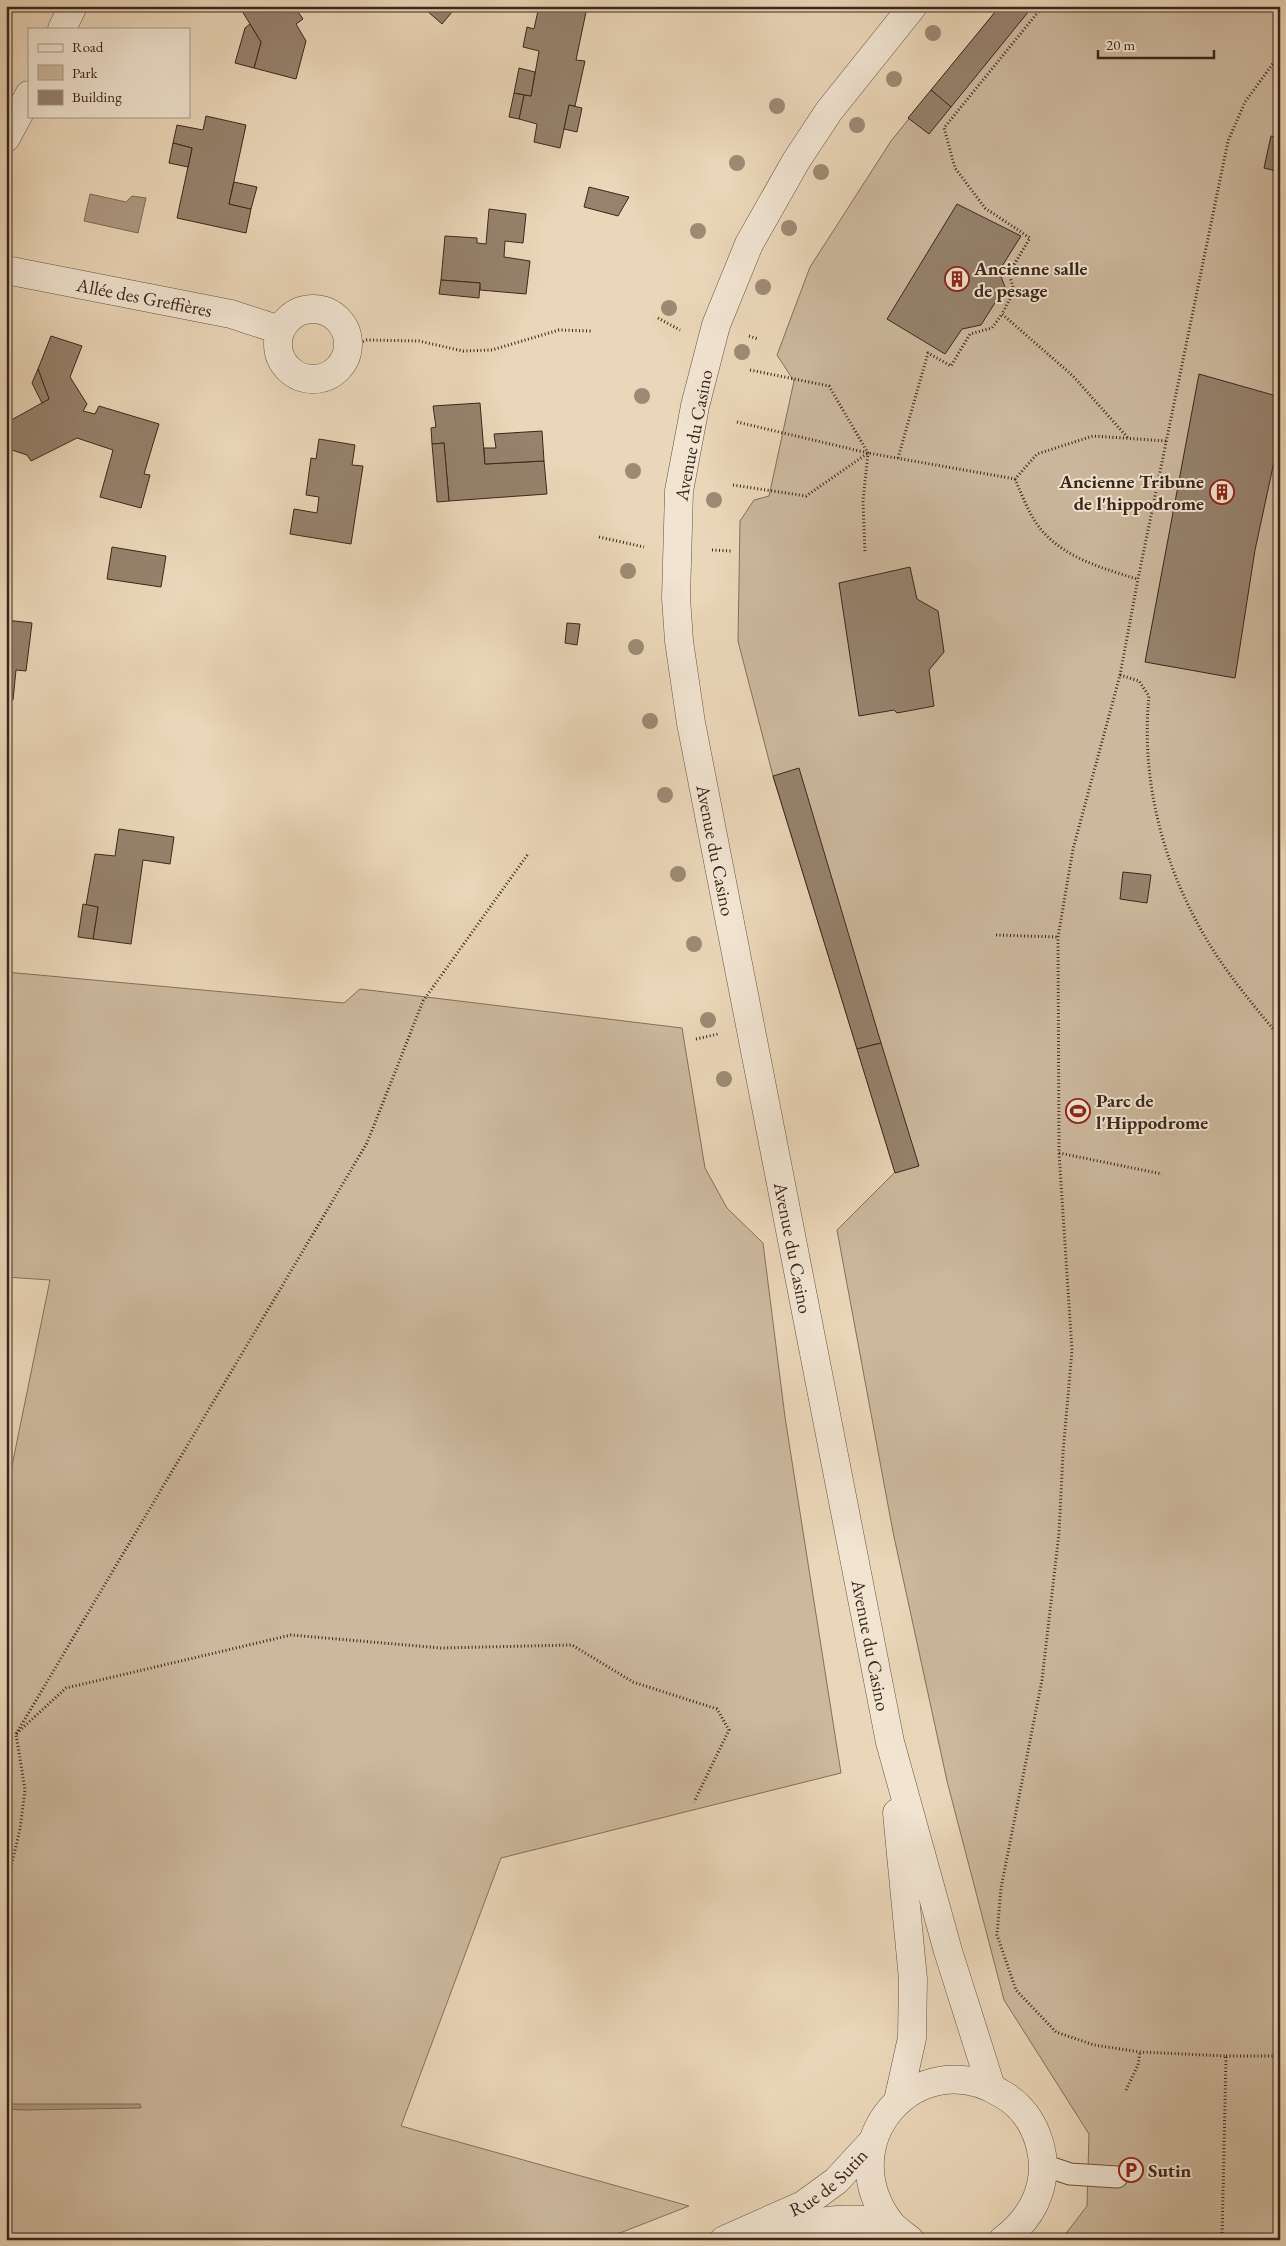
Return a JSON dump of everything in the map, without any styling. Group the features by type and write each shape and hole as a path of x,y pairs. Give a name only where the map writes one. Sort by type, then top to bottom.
{"street":[{"path":"62,28 73,6"},
{"name":"Avenue du Casino","path":"890,1742 693,732 679,640 677,589 679,491 695,406 716,325 749,244 796,160 829,111 912,6"},
{"path":"6,138 28,97"},
{"name":"Allée des Greffières","path":"6,270 231,314 280,330"},
{"path":"305,309 322,309 336,316 346,330 350,347 344,363 331,375 314,380 297,376 284,364 278,348 280,330 290,317 297,313 305,309"},
{"path":"890,1742 948,1951 991,2087"},
{"path":"890,1742 912,1979 912,2038 898,2101"},
{"path":"901,2232 876,2200 868,2172 872,2142 882,2120 898,2101 918,2088 942,2080 967,2080 991,2087 1012,2100 1029,2118 1039,2140 1043,2165 1041,2189 1032,2211 1017,2230 1003,2240"},
{"name":"Rue de Sutin","path":"724,2240 802,2205 836,2181 872,2142"},
{"name":"Rue de Sutin","path":"746,2240 808,2224 846,2218 870,2219 901,2232"}],"lane":[{"path":"1043,2165 1070,2174 1117,2177"}],"path":[{"path":"898,458 928,353 950,366 970,334 992,328 1014,292 1009,273 1030,238 985,208 955,168 944,128 1043,6"},
{"path":"1280,54 1245,102 1228,141 1120,675 1073,849 1058,937 1058,1153 1072,1350 1063,1453 1059,1533 1042,1680 1001,1888 997,1935 1016,1990 1056,2032 1094,2045 1140,2052 1226,2056 1280,2056"},
{"path":"1002,314 1074,376 1128,438"},
{"path":"658,318 680,330"},
{"path":"350,347 367,340 419,341 462,351 492,350 559,330 591,331"},
{"path":"750,370 829,386 868,453 864,500 865,553"},
{"path":"737,422 868,453 1015,479"},
{"path":"1015,479 1037,454 1093,436 1167,441"},
{"path":"733,485 806,496 868,453"},
{"path":"1015,479 1030,513 1044,534 1072,555 1101,568 1138,579"},
{"path":"600,537 652,548"},
{"path":"706,550 731,551"},
{"path":"1120,675 1139,681 1149,696 1146,726 1151,786 1163,844 1183,894 1214,952 1280,1037"},
{"path":"6,1888 20,1829 25,1790 16,1734 367,1143 423,1001 528,854"},
{"path":"996,936 1058,937"},
{"path":"696,1039 721,1034"},
{"path":"1058,1153 1162,1174"},
{"path":"16,1734 66,1688 291,1635 441,1648 572,1645 634,1682 717,1710 729,1730 694,1802"},
{"path":"1126,2090 1138,2065 1140,2052"},
{"path":"1222,2240 1226,2056"}],"green space":[{"name":"Parc de l'Hippodrome","path":"1000,6 1280,6 1280,2240 1061,2240 1087,2206 1089,2134 1004,2000 947,1781 893,1532 837,1230 895,1172 773,776 738,641 740,521 754,500 769,496 794,381 777,355 810,267 891,141"},
{"path":"6,972 344,1003 360,989 682,1028 705,1168 727,1208 763,1243 785,1417 841,1773 501,1858 401,2126 689,2206 602,2240 6,2240 6,1495 50,1280 6,1277"}],"shaded area":[{"path":"90,194 126,202 132,196 146,198 138,233 84,221"},
{"path":"6,2104 140,2104 141,2108 24,2110 6,2109"}],"building":[{"path":"239,6 294,6 303,19 296,24 306,41 296,79 254,68 261,42"},
{"path":"429,6 457,6 442,24 426,10"},
{"path":"539,6 564,6 586,12 576,60 585,61 575,106 569,105 560,148 534,142 537,124 519,119 524,95 531,96 539,51 523,47 527,27 534,29"},
{"path":"1000,6 1033,6 951,107 931,90"},
{"path":"250,24 261,42 254,68 235,63 245,28"},
{"path":"519,68 535,72 531,96 514,93"},
{"path":"931,90 951,107 929,134 908,118"},
{"path":"514,93 524,95 519,119 509,117"},
{"path":"569,105 582,108 577,132 564,129"},
{"path":"206,116 246,125 229,204 251,209 246,233 177,218 192,148 173,143 177,125 203,130"},
{"path":"1271,136 1280,138 1280,172 1264,168"},
{"path":"173,143 192,148 188,167 169,163"},
{"path":"234,182 257,187 251,209 229,204"},
{"path":"589,187 629,197 618,216 584,207"},
{"name":"Ancienne salle de pesage","path":"957,204 1021,236 999,271 1005,287 981,325 962,329 945,354 887,319"},
{"path":"489,209 526,214 523,243 505,241 504,257 530,261 526,294 480,290 480,283 441,280 445,236 477,238 477,243 486,244"},
{"path":"441,280 480,283 479,298 439,294"},
{"path":"51,336 82,346 70,377 87,404 83,411 95,414 99,406 159,424 144,474 150,475 141,508 100,497 113,450 77,438 31,461 27,455 9,449 10,430 6,423 49,399 38,369"},
{"path":"38,369 49,399 42,403 32,383"},
{"name":"Ancienne Tribune de l'hippodrome","path":"1199,374 1280,397 1280,434 1255,550 1235,678 1145,662"},
{"path":"480,403 485,464 544,461 547,494 449,501 444,443 432,444 431,428 436,427 433,406"},
{"path":"542,431 544,461 485,464 484,448 496,448 494,434"},
{"path":"319,439 355,445 352,465 363,466 351,544 290,534 294,509 317,513 319,497 306,495 311,458 316,459"},
{"path":"444,443 449,501 437,502 432,444"},
{"path":"112,547 166,556 161,587 107,579"},
{"path":"910,567 917,599 938,611 944,652 929,670 934,706 897,713 894,710 859,716 839,583"},
{"path":"6,620 32,623 26,671 16,670 13,700 6,707"},
{"path":"567,623 580,624 577,645 565,643"},
{"path":"799,768 881,1043 857,1049 773,776"},
{"path":"119,829 174,837 170,864 143,860 131,944 93,939 98,907 86,905 95,854 115,856"},
{"path":"1123,872 1151,875 1147,903 1120,899"},
{"path":"83,904 98,907 93,939 78,937"},
{"path":"881,1043 919,1166 895,1173 857,1049"}],"place":[{"name":"Ancienne salle de pesage","path":"957,279"},
{"name":"Ancienne Tribune de l'hippodrome","path":"1222,492"},
{"name":"Parc de l'Hippodrome","path":"1078,1111"},
{"name":"Sutin","path":"1131,2170"}]}
